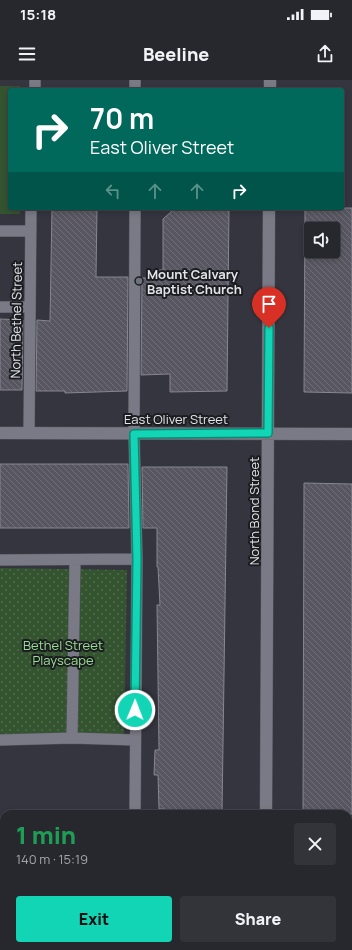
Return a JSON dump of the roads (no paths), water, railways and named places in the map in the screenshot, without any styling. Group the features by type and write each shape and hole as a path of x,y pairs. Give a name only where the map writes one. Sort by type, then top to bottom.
{"street":[{"name":"North Bond Street","path":"266,810 269,210"},
{"name":"East Oliver Street","path":"0,433 352,434"}],"lane":[{"name":"North Bethel Street","path":"29,433 31,210"},
{"path":"135,210 134,434 137,559 135,810"},
{"path":"0,231 31,231"},
{"path":"0,307 30,307"},
{"path":"0,560 137,559"},
{"path":"72,738 74,560"},
{"path":"0,740 72,738 135,740"}],"place":[{"name":"Mount Calvary Baptist Church","path":"139,281"}],"park label":[{"name":"Bethel Street Playscape","path":"63,652"}]}
